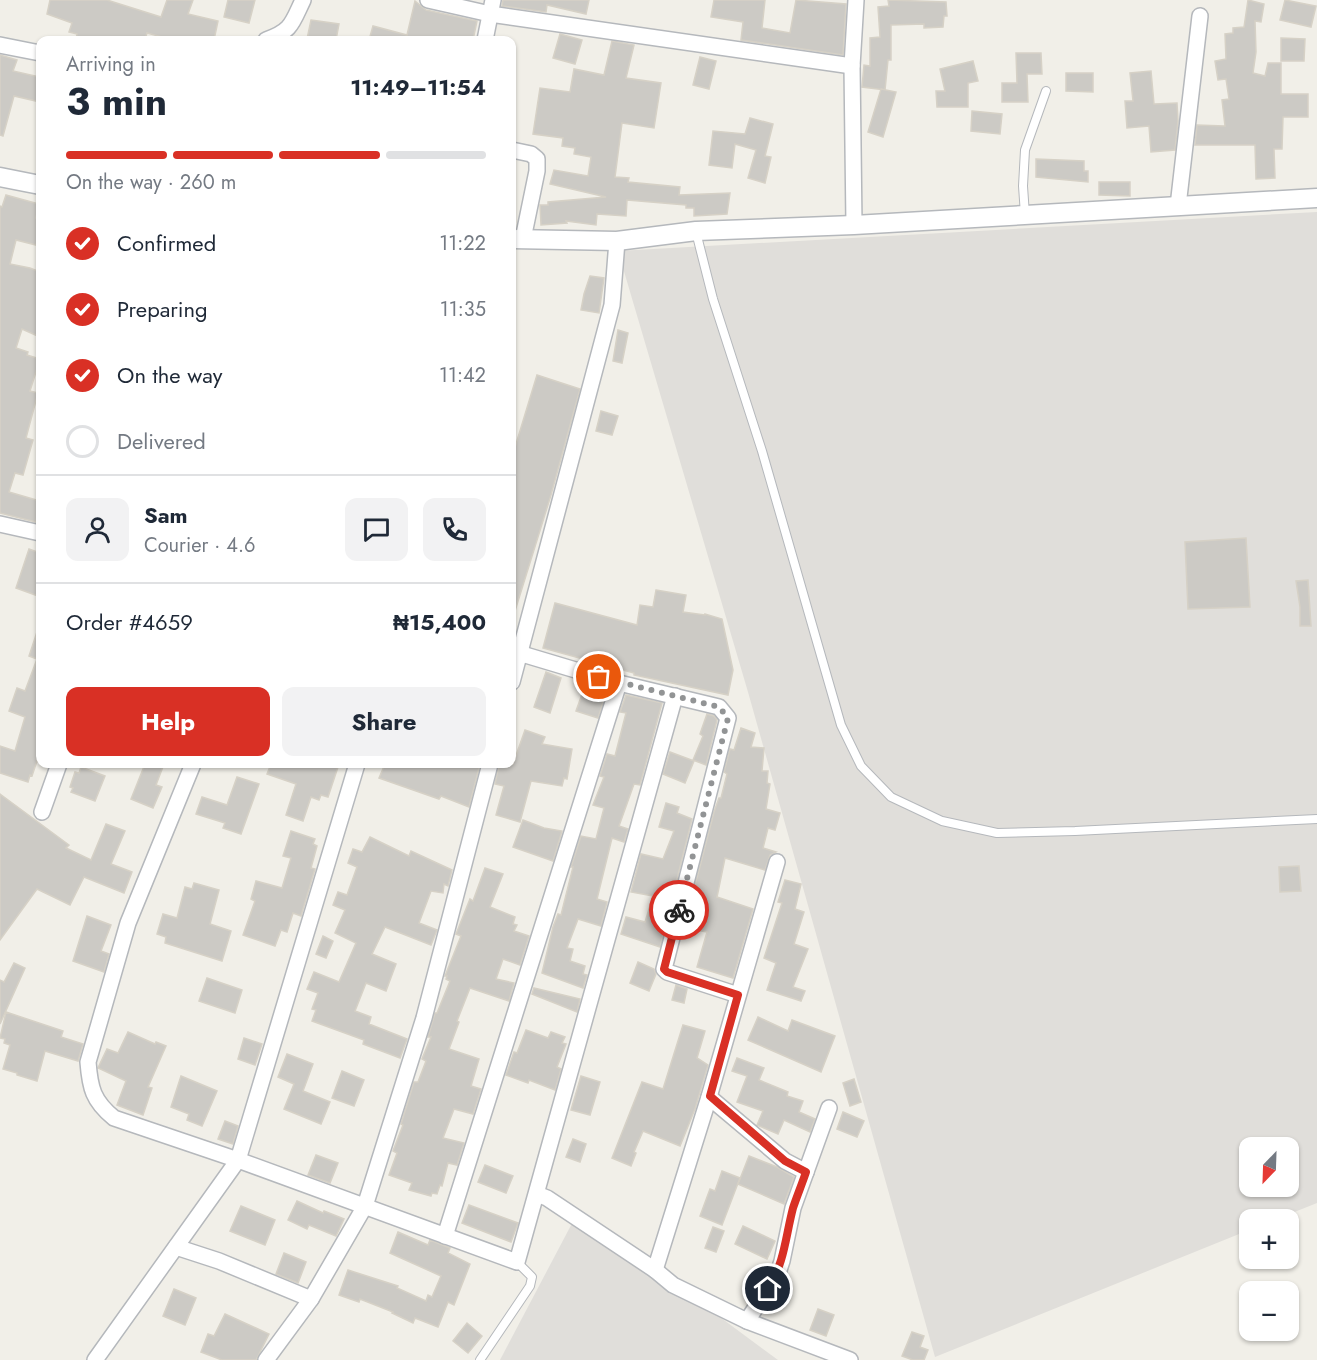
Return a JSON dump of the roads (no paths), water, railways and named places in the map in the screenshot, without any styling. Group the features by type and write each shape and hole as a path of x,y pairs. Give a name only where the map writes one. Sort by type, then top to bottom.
{"street":[{"path":"278,36 289,29 303,0"},
{"path":"428,0 492,7 852,66"},
{"path":"855,225 852,66 856,0"},
{"path":"486,36 492,7"},
{"path":"1178,206 1200,16"},
{"path":"0,45 36,52"},
{"path":"516,151 531,154 537,159 537,171 517,239 617,241 696,231 855,225 1317,198"},
{"path":"0,177 36,183"},
{"path":"516,648 612,304 617,241"},
{"path":"0,524 36,532"},
{"path":"516,652 619,682 719,707 728,718 664,969 667,972 738,995"},
{"path":"446,1236 619,682"},
{"path":"191,768 128,923 88,1062 90,1086 100,1107 114,1118 238,1160 517,1262 675,696"},
{"path":"42,812 58,768"},
{"path":"95,1360 238,1160 356,768"},
{"path":"266,1360 311,1299 365,1206 423,1018 489,768"},
{"path":"655,1270 710,1096 777,862"},
{"path":"710,1096 785,1161 806,1172"},
{"path":"747,1321 778,1273 794,1208 829,1108"},
{"path":"537,1194 547,1198 655,1270 673,1285 747,1321 842,1359"},
{"path":"176,1247 219,1261 311,1299"}],"lane":[{"path":"1025,215 1023,186 1025,150 1046,91"},
{"path":"696,231 713,299 762,451 826,682 841,725 861,766 891,798 942,821 997,832 1076,831 1317,819"},
{"path":"480,1360 530,1286 532,1277 517,1262"}]}
